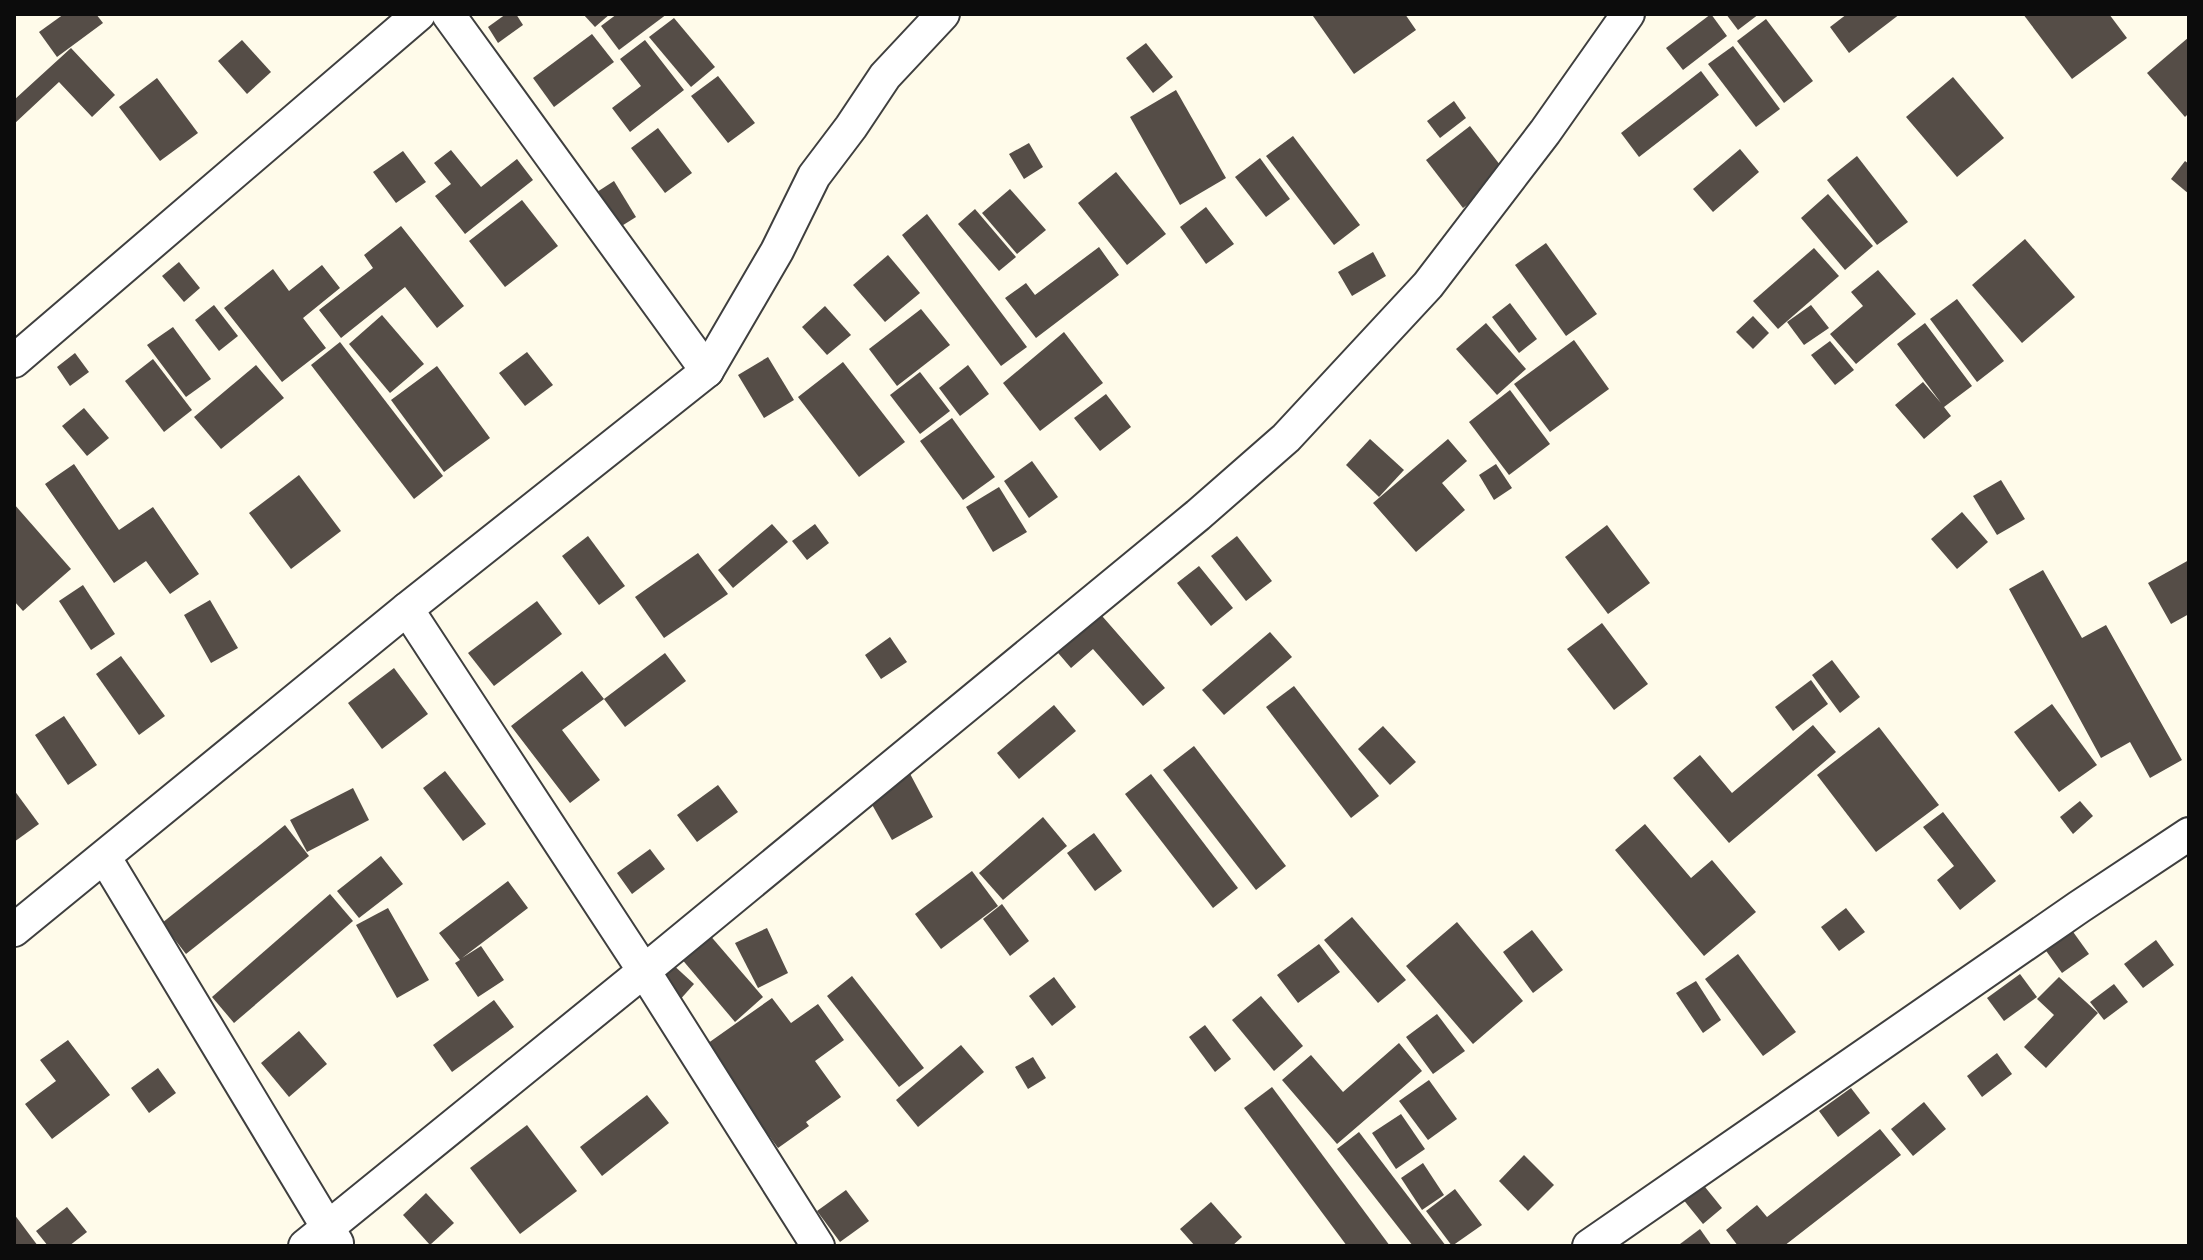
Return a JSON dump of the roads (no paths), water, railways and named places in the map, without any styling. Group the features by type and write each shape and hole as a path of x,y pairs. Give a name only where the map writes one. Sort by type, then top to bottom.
{"street":[{"path":"14,361 419,14"},
{"path":"448,14 707,371"},
{"path":"14,930 407,609 707,371 777,251 814,176 885,76 942,14"},
{"path":"105,858 323,1240 1198,515 1286,438 1428,285 1545,132 1628,14"},
{"path":"407,609 644,971 818,1246"},
{"path":"1589,1246 2189,834"}]}
